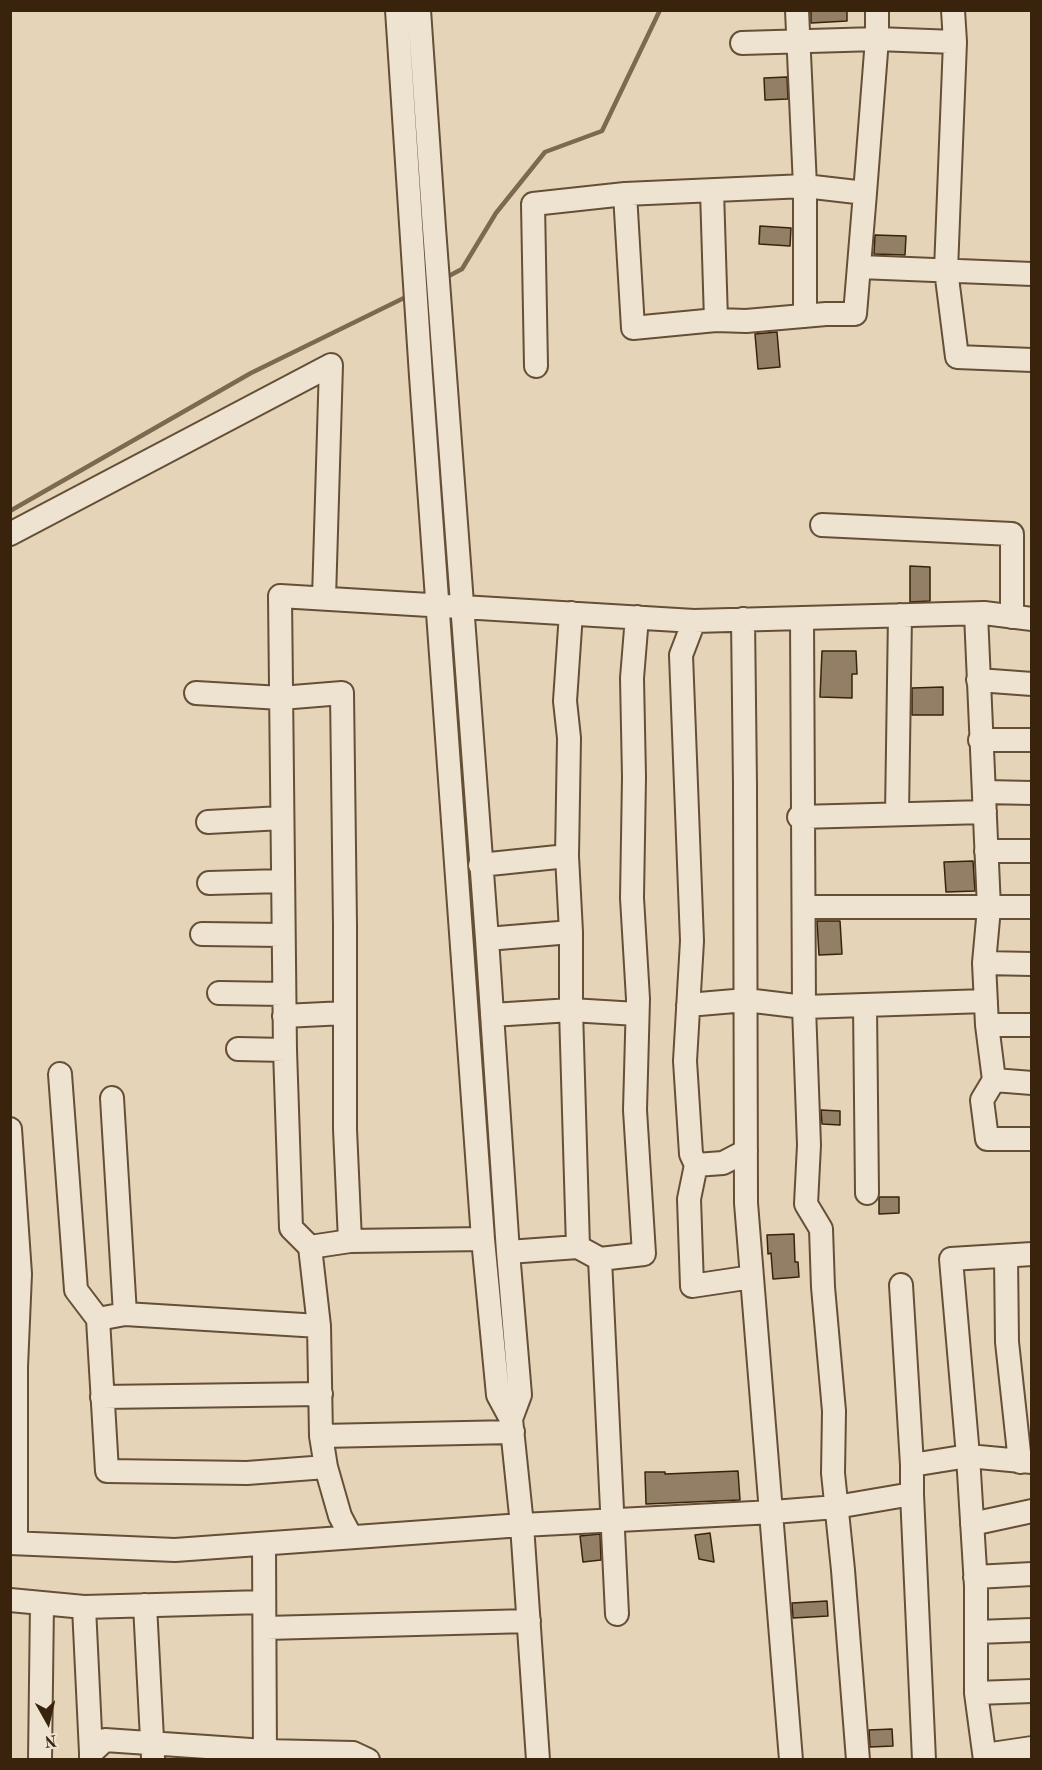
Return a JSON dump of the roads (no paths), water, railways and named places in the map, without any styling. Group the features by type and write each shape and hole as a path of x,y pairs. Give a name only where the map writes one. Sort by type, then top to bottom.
{"street":[{"path":"398,10 415,292 483,1239 498,1395 512,1425 522,1525 538,1760"},
{"path":"419,10 520,1395 512,1425"},
{"path":"796,10 805,186 805,315"},
{"path":"625,194 633,328 716,320 746,321 805,315 855,314 878,39 877,10"},
{"path":"954,10 955,42 946,270 957,357 1032,360"},
{"path":"742,44 878,39 955,42"},
{"path":"536,366 533,204 625,194 805,186 865,193"},
{"path":"712,191 716,320"},
{"path":"860,267 1032,274"},
{"path":"10,534 331,364 324,598"},
{"path":"351,1537 340,1516 326,1467 321,1436 319,1326 310,1246 291,1228 284,1016 280,596 694,621 976,614 1022,618 1012,534 822,525"},
{"path":"571,613 565,700 569,738 567,856 571,932 578,1247"},
{"path":"976,614 989,908 984,963 987,1025 994,1080 982,1100 987,1139 1032,1139"},
{"path":"897,814 900,615"},
{"path":"508,1252 578,1247 600,1259 644,1254 635,1110 637,1014 632,898 634,777 632,678 637,617"},
{"path":"802,618 801,817 809,1145 806,1204 821,1229 823,1287 834,1411 833,1473 858,1760"},
{"path":"742,619 746,1203 791,1760"},
{"path":"694,621 681,655 692,941 685,1061 691,1154 696,1165 689,1199 692,1286 752,1277"},
{"path":"978,680 1032,684"},
{"path":"196,693 281,698 342,693 345,1129 350,1241"},
{"path":"981,740 1032,740"},
{"path":"801,817 897,814 1032,793"},
{"path":"208,822 282,818"},
{"path":"986,851 1032,851"},
{"path":"480,866 567,856"},
{"path":"209,883 283,881"},
{"path":"804,908 1032,908"},
{"path":"487,939 571,932"},
{"path":"202,934 283,935"},
{"path":"984,963 1032,964"},
{"path":"219,993 284,994"},
{"path":"688,1005 746,1000 804,1007 986,1001"},
{"path":"865,1005 867,1193"},
{"path":"492,1016 571,1010 637,1014"},
{"path":"284,1016 345,1013"},
{"path":"987,1025 1032,1025"},
{"path":"238,1049 285,1050"},
{"path":"60,1074 76,1290 98,1319 107,1471 247,1473 326,1467"},
{"path":"994,1080 1032,1083"},
{"path":"111,1098 125,1314"},
{"path":"10,1129 20,1274 13,1543 175,1550 522,1525 772,1512 836,1507 912,1494"},
{"path":"696,1165 723,1163 746,1151"},
{"path":"310,1246 350,1241 483,1239"},
{"path":"1032,1254 951,1259 972,1524 976,1693 985,1757 1032,1748"},
{"path":"912,1465 968,1456 1026,1462 1007,1342 1006,1256"},
{"path":"600,1259 617,1614"},
{"path":"901,1285 912,1465 924,1760"},
{"path":"98,1319 125,1314 319,1326"},
{"path":"102,1397 321,1394"},
{"path":"321,1436 512,1425"},
{"path":"972,1524 1032,1511"},
{"path":"264,1544 265,1755"},
{"path":"975,1577 1032,1574"},
{"path":"10,1600 84,1607 264,1602"},
{"path":"40,1760 42,1603"},
{"path":"145,1605 153,1752"},
{"path":"84,1607 91,1756"},
{"path":"266,1628 529,1621"},
{"path":"976,1632 1032,1630"},
{"path":"976,1693 1032,1691"},
{"path":"91,1756 105,1740 153,1752 265,1755 353,1753 368,1760"}],"waterway":[{"path":"445,278 462,269 496,213 545,152 602,131 660,10"},
{"path":"10,511 251,373 410,295"}]}
